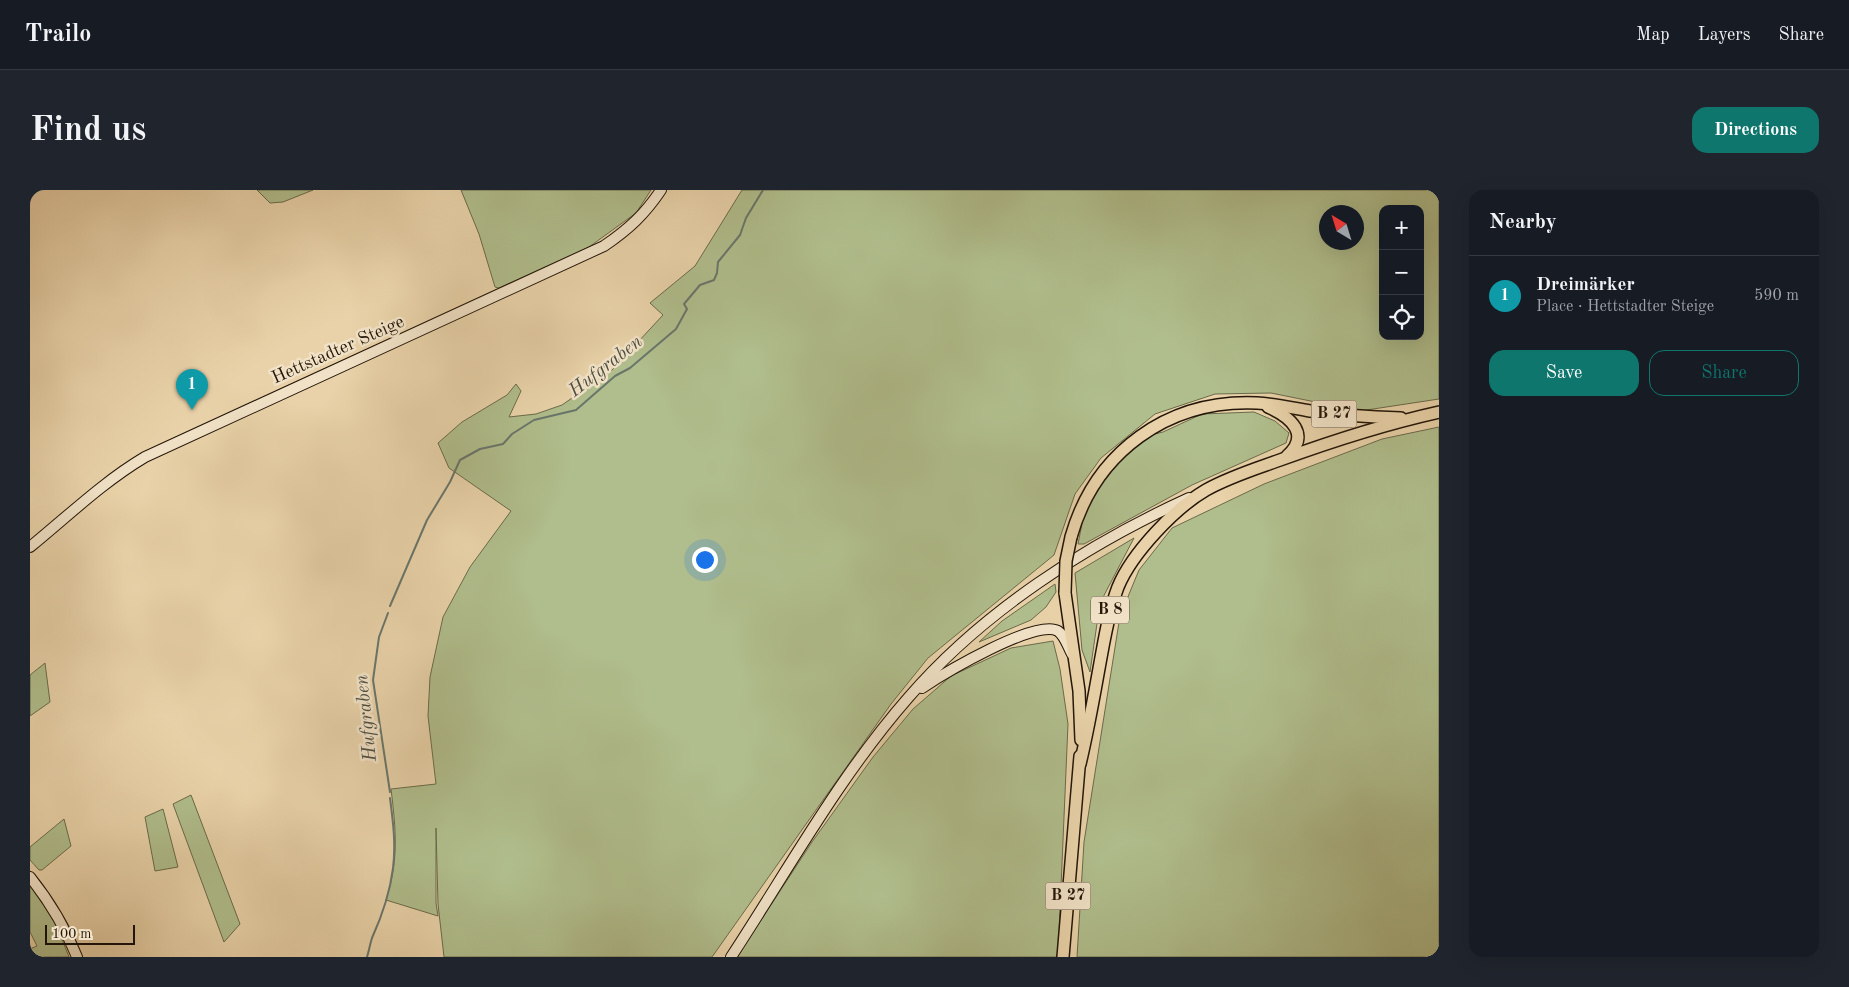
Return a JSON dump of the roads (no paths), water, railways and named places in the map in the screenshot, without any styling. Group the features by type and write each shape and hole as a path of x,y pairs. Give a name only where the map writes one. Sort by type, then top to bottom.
{"main road":[{"name":"Hettstadter Steige","path":"30,547 101,487 145,456 604,246 627,230 648,210 661,190"},
{"name":"B 27","path":"1063,957 1080,764 1081,710 1065,593 1066,561 1079,513 1098,478 1108,464 1136,439 1162,423 1196,409 1224,404 1256,403 1358,417 1413,418"},
{"path":"1256,403 1269,407 1284,416 1299,434 1296,446 1285,458"},
{"name":"B 8","path":"1080,764 1089,726 1110,608 1119,584 1131,563 1155,533 1206,490 1245,472 1327,443 1439,412"},
{"path":"731,957 844,782 894,714 963,642 990,619 1071,562 1130,528 1206,490"},
{"name":"B 27","path":"909,697 961,664 997,646 1037,630 1046,628 1057,630 1065,639 1074,659"},
{"path":"30,877 56,914 68,935 77,957"}],"waterway":[{"name":"Hufgraben","path":"390,606 427,520 450,482 460,460 480,449 503,444 512,434 534,420 576,410 615,376 630,368 676,329 687,309 684,304 700,285 714,280 718,262 740,235 746,218 763,190"},
{"name":"Hufgraben","path":"388,613 379,637 373,680 390,792"},
{"name":"Hufgraben","path":"367,957 385,904 393,868 394,841 390,798"}],"place":[{"name":"Dreimärker","path":"192,410"}]}
